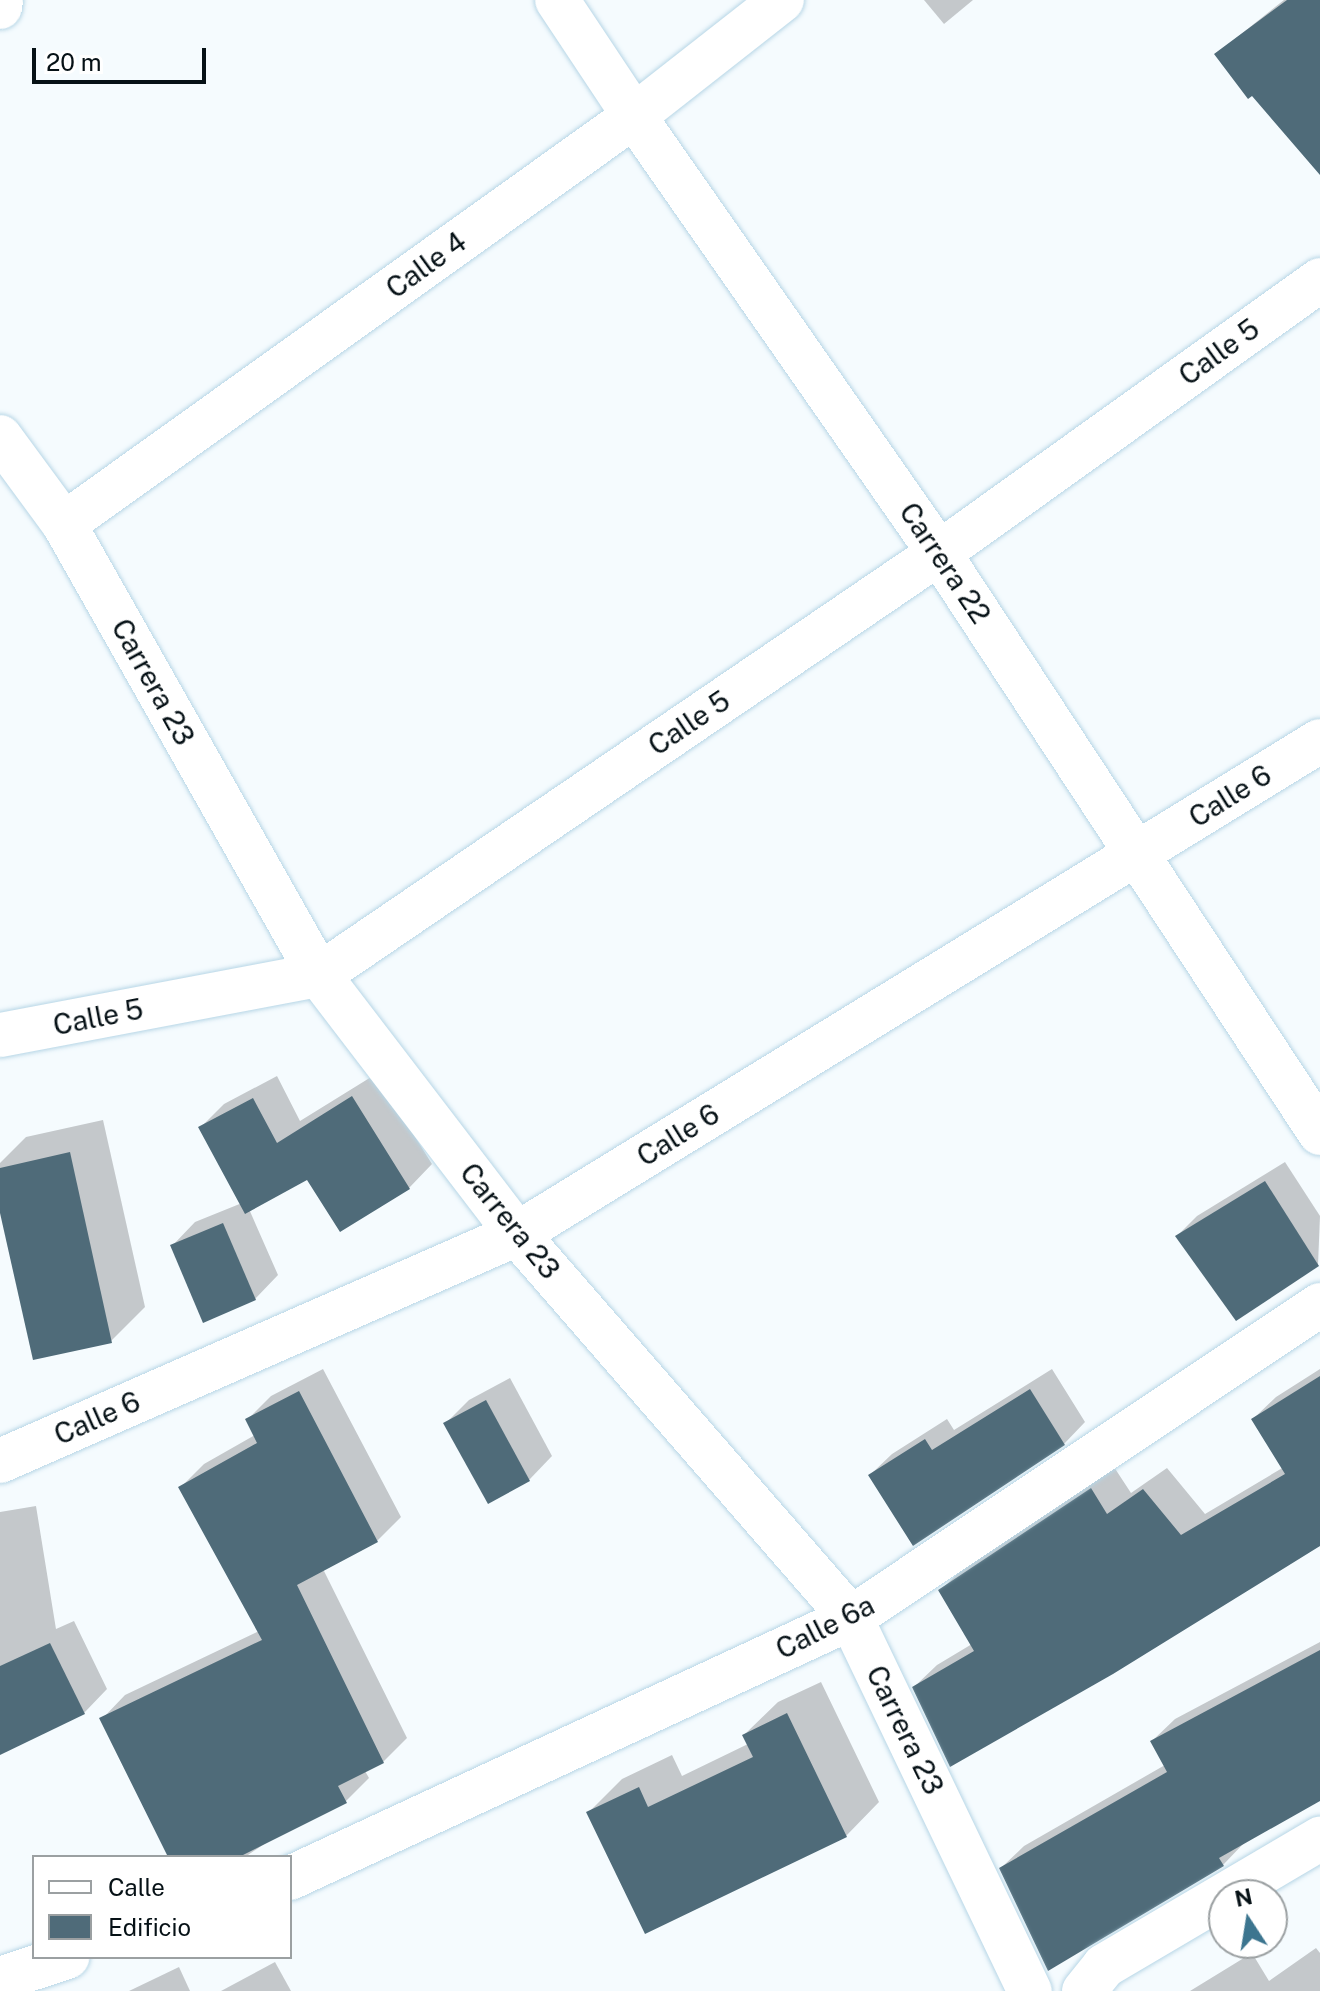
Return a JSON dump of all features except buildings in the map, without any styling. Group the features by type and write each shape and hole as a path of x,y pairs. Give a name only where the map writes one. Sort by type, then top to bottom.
{"street":[{"path":"0,7 1,0"},
{"name":"Carrera 22","path":"557,0 634,116 939,553 1320,1133"},
{"name":"Calle 4","path":"64,524 634,116 782,0"},
{"name":"Calle 5","path":"0,1035 319,975 939,553 1320,280"},
{"name":"Carrera 23","path":"0,437 64,524 319,975 517,1234 851,1618 1030,1991"},
{"name":"Calle 6","path":"0,1461 517,1234 1320,741"},
{"name":"Calle 6a","path":"292,1877 851,1618 1320,1305"},
{"path":"1084,1991 1104,1966 1320,1839"},
{"path":"0,1979 61,1959"}]}
